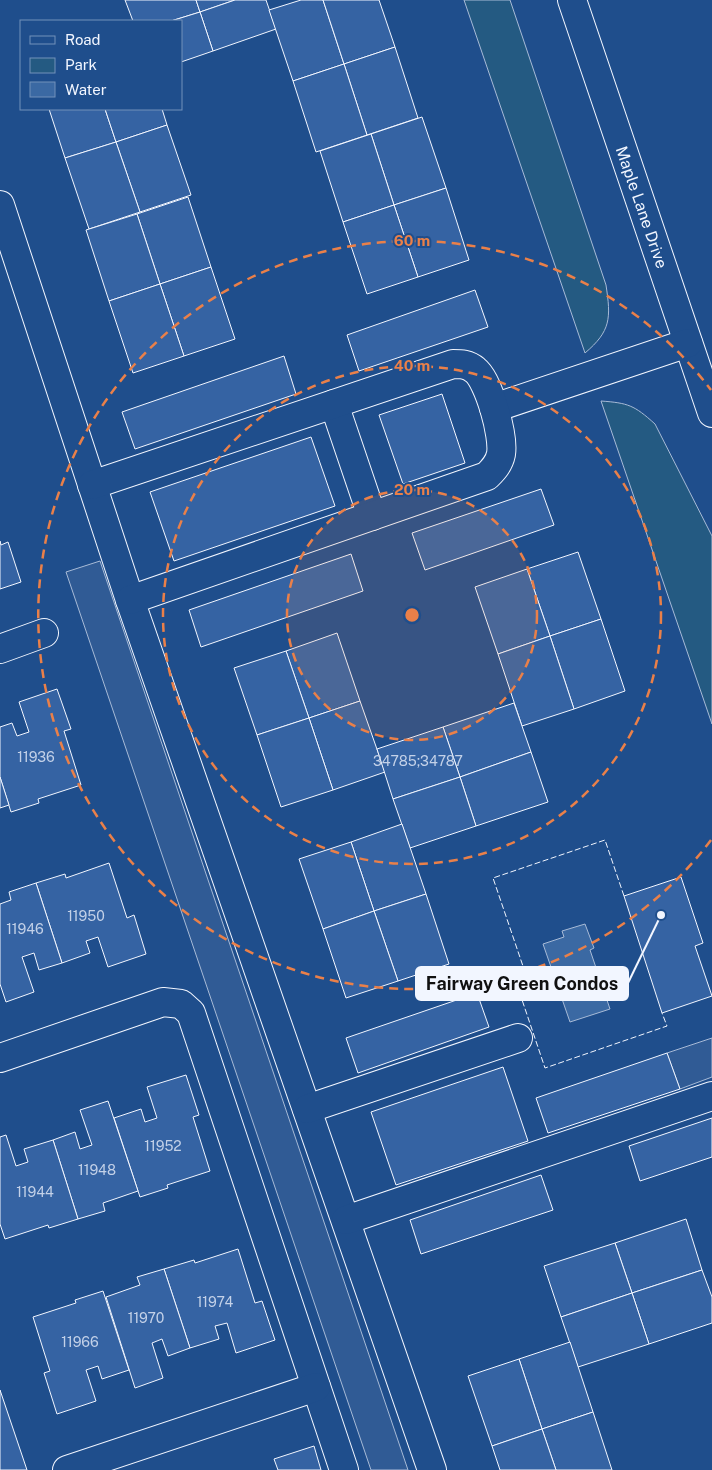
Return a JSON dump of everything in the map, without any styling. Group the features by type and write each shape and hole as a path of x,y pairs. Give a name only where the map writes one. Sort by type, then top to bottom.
{"street":[{"name":"Maple Lane Drive","path":"572,0 712,413"},
{"path":"0,205 130,600 432,1470"},
{"path":"494,408 688,343"},
{"path":"92,485 453,364 465,364 475,369 482,378 494,408 502,441 501,455 496,467 487,476 130,600"},
{"path":"334,404 372,516"},
{"path":"0,648 44,633"},
{"path":"0,1058 163,1002 181,1004 191,1013 344,1470"},
{"path":"307,1109 518,1038"},
{"path":"346,1220 712,1096"},
{"path":"67,1470 316,1387"}],"green space":[{"path":"464,0 510,0 606,285 607,323 600,338 585,353"},
{"path":"601,401 630,406 655,424 712,536 712,724"}],"shaded area":[{"path":"100,561 408,1470 371,1470 66,572"},
{"path":"712,1038 712,1077 680,1089 667,1053"}],"water":[{"path":"585,924 594,948 590,950 610,1009 570,1022 543,944 564,937 562,931"}],"building":[{"path":"125,0 196,0 200,12 174,20 133,20"},
{"path":"196,0 235,0 200,12"},
{"path":"235,0 266,0 276,29 213,51 200,12"},
{"path":"301,0 323,0 344,64 293,81 269,10"},
{"path":"323,0 379,0 395,47 344,64"},
{"path":"200,12 213,51 182,62 182,20 174,20"},
{"path":"395,47 418,118 367,135 344,64"},
{"path":"344,64 367,135 316,152 293,81"},
{"path":"49,110 105,110 116,142 65,158"},
{"path":"105,110 162,110 167,125 116,142"},
{"path":"422,117 446,188 394,205 371,134"},
{"path":"167,125 191,195 140,212 116,142"},
{"path":"371,134 394,205 343,222 320,151"},
{"path":"116,142 140,212 89,229 65,158"},
{"path":"446,188 469,260 418,277 394,205"},
{"path":"188,197 211,267 160,284 137,214"},
{"path":"394,205 418,277 367,294 343,222"},
{"path":"137,214 160,284 109,301 86,230"},
{"path":"211,267 235,339 184,356 160,284"},
{"path":"160,284 184,356 133,373 109,301"},
{"path":"475,290 488,327 359,371 347,335"},
{"path":"284,356 296,394 135,449 122,412"},
{"path":"442,394 465,463 403,484 379,415"},
{"path":"311,437 335,506 174,561 150,492"},
{"path":"541,489 554,525 425,570 412,533"},
{"path":"0,541 1,545 8,542 21,582 0,589"},
{"path":"578,552 601,619 550,636 527,569"},
{"path":"351,554 363,591 201,647 189,610"},
{"path":"527,569 550,636 498,654 475,587"},
{"path":"601,619 625,691 574,709 550,636"},
{"path":"337,633 360,701 309,718 286,651"},
{"path":"550,636 574,709 522,726 498,654"},
{"path":"286,651 309,718 257,735 234,668"},
{"path":"57,689 71,729 64,731 81,785 38,799 39,803 11,812 0,777 0,727 12,723 17,736 29,732 19,702"},
{"path":"360,701 385,772 333,790 309,718"},
{"path":"514,703 531,752 460,777 443,727"},
{"path":"309,718 333,790 281,807 257,735"},
{"path":"443,727 460,777 393,799 377,749"},
{"path":"531,752 548,802 476,826 460,777"},
{"path":"0,777 9,805 0,808"},
{"path":"460,777 476,826 410,848 393,799"},
{"path":"402,824 426,894 374,911 351,842"},
{"path":"351,842 374,911 323,929 299,859"},
{"path":"109,863 127,918 134,915 146,954 108,967 98,937 86,941 90,953 62,963 36,883 65,874 66,878"},
{"path":"681,877 703,943 695,946 712,996 662,1013 624,896"},
{"path":"36,883 62,963 39,970 34,953 22,957 34,992 6,1002 0,984 0,904 11,900 9,892"},
{"path":"426,894 449,964 398,981 374,911"},
{"path":"374,911 398,981 346,998 323,929"},
{"path":"477,993 489,1027 358,1073 346,1038"},
{"path":"667,1053 680,1089 548,1133 536,1098"},
{"path":"503,1067 528,1141 396,1185 371,1112"},
{"path":"186,1075 199,1115 193,1117 210,1171 167,1185 168,1188 140,1197 114,1118 141,1109 145,1122 157,1118 147,1087"},
{"path":"108,1101 138,1191 103,1203 105,1211 78,1219 53,1140 75,1132 80,1149 92,1145 80,1110"},
{"path":"712,1118 712,1157 640,1181 629,1146"},
{"path":"6,1135 16,1166 28,1162 24,1149 53,1140 78,1219 49,1228 48,1225 5,1239 0,1224 0,1137"},
{"path":"541,1175 553,1210 421,1254 410,1220"},
{"path":"686,1219 702,1270 632,1293 615,1243"},
{"path":"615,1243 632,1293 561,1317 544,1266"},
{"path":"238,1249 255,1303 262,1301 275,1340 236,1353 227,1323 215,1326 219,1339 190,1348 164,1269 194,1260 195,1263"},
{"path":"164,1269 190,1348 168,1356 162,1339 152,1343 163,1378 135,1388 106,1297 140,1285 137,1277"},
{"path":"702,1270 712,1297 712,1323 649,1344 632,1293"},
{"path":"103,1291 129,1370 102,1379 98,1366 86,1370 96,1401 57,1414 44,1373 50,1371 33,1317 76,1303 75,1300"},
{"path":"632,1293 649,1344 578,1367 561,1317"},
{"path":"570,1342 593,1412 542,1429 519,1359"},
{"path":"519,1359 542,1429 492,1446 468,1376"},
{"path":"0,1390 27,1470 0,1470"},
{"path":"593,1412 612,1470 556,1470 542,1429"},
{"path":"542,1429 556,1470 500,1470 492,1446"},
{"path":"314,1446 321,1470 278,1470 274,1459"}],"fence":[{"path":"624,896 605,840 493,878 526,975 515,979 545,1068 667,1026 662,1013"}],"place":[{"name":"Fairway Green Condos","path":"661,915"}]}
